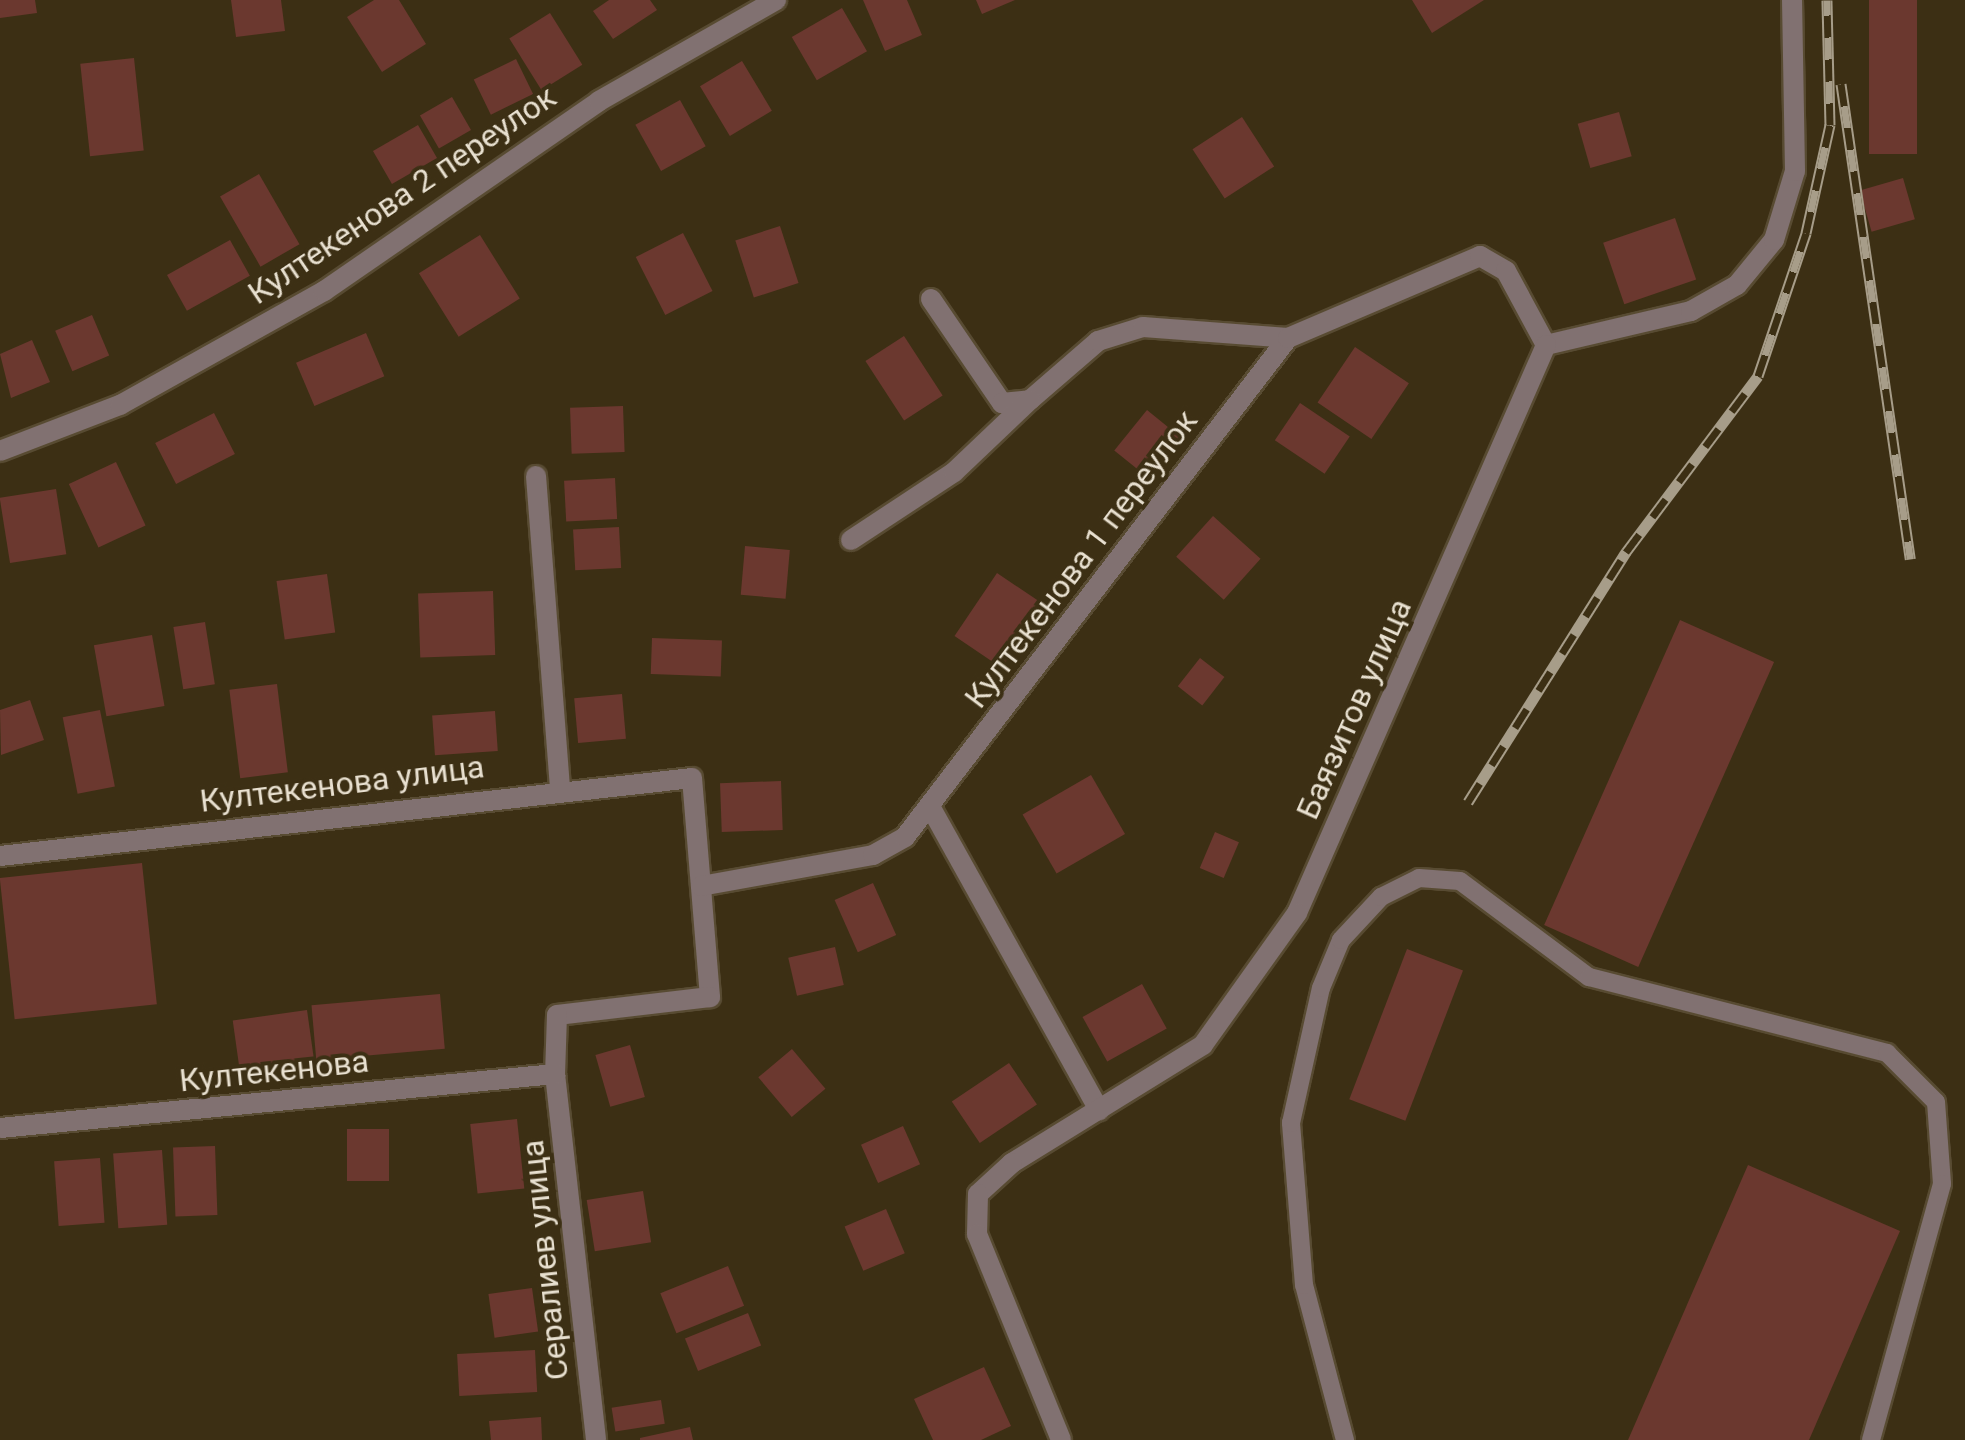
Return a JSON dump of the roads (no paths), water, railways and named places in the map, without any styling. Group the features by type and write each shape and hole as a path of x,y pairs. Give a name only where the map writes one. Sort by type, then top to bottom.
{"street":[{"name":"Култекенова 2 переулок","path":"0,451 120,406 324,291 599,100 776,0"},
{"path":"1546,345 1691,311 1737,284 1774,240 1795,171 1792,0"},
{"name":"Култекенова 1 переулок","path":"701,886 873,855 905,836 931,808 1288,338 1480,256 1506,271 1546,345"},
{"path":"931,299 1002,403 1030,400"},
{"path":"851,540 954,472 1098,341 1144,328 1288,338"},
{"name":"Баязитов улица","path":"1061,1440 976,1234 978,1194 1012,1163 1203,1045 1297,913 1546,345"},
{"path":"536,476 560,788"},
{"name":"Култекенова улица","path":"0,856 560,788 692,778 701,886"},
{"path":"931,808 1099,1110"},
{"name":"Сералиев улица","path":"596,1440 554,1074 557,1015 710,997 701,886"},
{"name":"Култекенова","path":"0,1128 554,1074"}],"lane":[{"path":"1345,1440 1304,1284 1291,1123 1321,988 1341,940 1380,897 1420,878 1460,881 1589,977 1887,1053 1936,1102 1942,1184 1871,1440"}],"railway":[{"path":"1468,802 1626,552 1758,376 1806,233 1830,125 1827,0"},
{"path":"1841,84 1910,559"}]}
